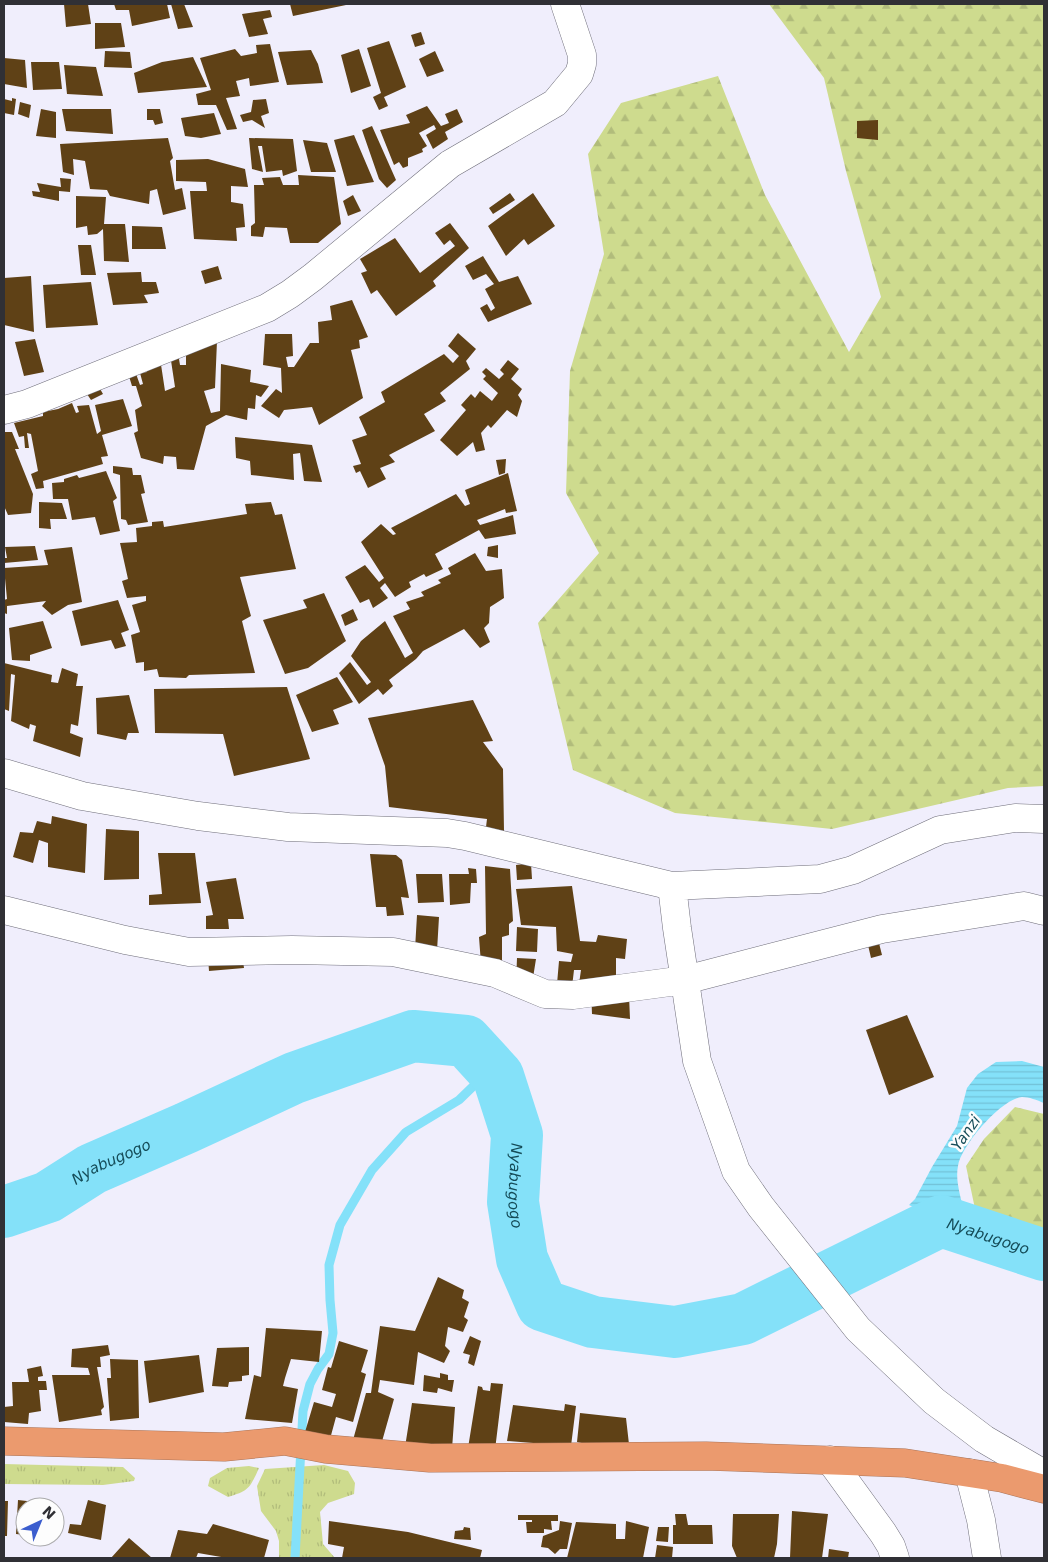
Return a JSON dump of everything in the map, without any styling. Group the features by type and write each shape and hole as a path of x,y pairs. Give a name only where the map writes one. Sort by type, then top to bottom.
{"highway":[{"path":"4,1441 224,1447 285,1442 326,1449 430,1458 706,1456 905,1463 1002,1478 1044,1489"}],"street":[{"path":"4,410 27,404 268,308 313,277 450,164 555,103 579,74 582,64 582,55 565,4"},
{"path":"4,773 82,796 198,816 288,827 447,833 465,836 672,886 820,879 853,870 940,830 1016,818 1044,819"},
{"path":"672,886 697,1061 736,1171 783,1235 858,1329 934,1401 984,1438 1044,1474"},
{"path":"4,910 70,927 189,952 292,950 393,952 496,973 545,994 573,995 684,980 882,929 1024,906 1044,911"},
{"path":"830,1460 883,1533 891,1546 895,1558"},
{"path":"969,1473 981,1520 987,1558"}],"green space":[{"path":"769,4 1044,4 1044,786 1008,788 832,829 675,813 573,770 538,623 599,553 566,493 570,371 604,254 588,154 621,103 718,76 765,195 849,352 881,297 846,171 824,78"},
{"path":"1015,1107 1044,1114 1044,1245 978,1223 966,1166 984,1139"},
{"path":"4,1464 123,1467 135,1478 134,1481 103,1485 4,1484"},
{"path":"324,1465 348,1471 355,1483 354,1494 328,1503 320,1512 323,1544 335,1558 279,1558 279,1541 276,1531 261,1511 257,1486 265,1469"},
{"path":"249,1466 259,1468 248,1488 240,1493 228,1497 208,1486 210,1478 227,1468"}],"water":[{"name":"Yanzi","path":"1022,1061 1044,1067 1044,1103 1025,1097 1013,1100 993,1114 974,1136 961,1157 957,1172 964,1212 941,1221 909,1205 915,1199 957,1126 967,1088 978,1074 996,1062"}],"building":[{"path":"64,4 88,4 91,24 66,27"},
{"path":"114,4 167,4 170,18 132,26 129,10 116,10"},
{"path":"171,4 184,4 193,27 178,29"},
{"path":"290,4 346,4 346,5 293,16"},
{"path":"270,10 272,17 263,19 268,34 249,37 242,14"},
{"path":"95,23 121,23 125,47 95,49"},
{"path":"421,32 425,44 415,47 411,35"},
{"path":"389,41 406,87 384,97 388,106 379,110 373,97 381,93 367,48"},
{"path":"270,44 279,82 250,86 249,78 236,81 240,96 226,98 237,129 227,130 216,105 198,105 196,94 211,90 200,58 235,49 241,56 257,53 256,45"},
{"path":"359,49 371,86 351,93 341,55"},
{"path":"311,50 318,64 323,83 287,85 278,52"},
{"path":"105,51 130,52 132,68 104,67"},
{"path":"435,51 444,71 427,77 419,59"},
{"path":"193,57 207,87 138,93 134,73 162,62"},
{"path":"4,58 25,60 27,88 4,84"},
{"path":"31,62 59,62 62,89 33,90"},
{"path":"64,65 96,67 103,96 67,94"},
{"path":"12,98 16,99 14,115 4,113 4,99 12,101"},
{"path":"266,99 269,113 261,116 265,128 252,120 243,122 240,115 251,112 253,100"},
{"path":"20,102 31,105 29,118 18,114"},
{"path":"427,106 441,126 449,123 445,114 457,109 463,122 445,132 448,139 433,149 426,135 436,129 434,125 419,133 427,146 422,149 423,152 408,158 408,166 403,168 399,162 394,165 380,130 410,123 406,115"},
{"path":"41,109 56,112 56,138 36,136"},
{"path":"62,109 111,109 113,134 66,131"},
{"path":"147,109 160,109 163,123 155,125 153,120 147,120"},
{"path":"214,113 221,134 201,138 185,136 181,118"},
{"path":"878,120 878,140 857,138 857,121"},
{"path":"372,126 396,180 387,188 379,179 362,130"},
{"path":"354,135 374,182 347,186 334,140"},
{"path":"168,138 173,158 170,161 175,190 182,188 186,209 163,215 157,189 150,191 149,204 110,196 107,190 90,189 85,161 73,159 74,175 63,172 60,144"},
{"path":"249,138 293,139 297,171 283,176 282,170 266,172 262,146 258,146 263,172 252,169"},
{"path":"303,140 327,143 336,172 311,172"},
{"path":"208,159 245,169 248,187 231,186 231,202 243,204 245,227 236,228 237,241 194,239 190,191 207,191 206,182 176,181 176,160"},
{"path":"298,175 334,177 341,224 318,243 290,243 287,228 265,227 263,237 251,236 251,226 255,223 254,185 264,185 262,178 280,177 283,185 299,185"},
{"path":"60,178 71,179 70,192 59,191 59,201 33,196 32,191 40,192 37,183 61,187"},
{"path":"510,193 515,200 493,214 489,208"},
{"path":"533,193 555,226 528,245 524,239 506,256 488,226"},
{"path":"353,195 361,211 348,216 343,201"},
{"path":"76,196 106,197 104,224 125,224 129,262 104,261 103,229 97,234 88,235 87,226 76,228"},
{"path":"450,223 469,248 433,281 436,286 396,316 377,290 371,294 361,273 367,271 360,259 395,238 420,273 455,246 450,240 444,245 435,233"},
{"path":"132,226 162,227 166,249 132,249"},
{"path":"78,245 91,245 96,275 81,275"},
{"path":"483,256 499,282 518,276 532,304 488,322 480,308 487,304 491,311 495,308 485,289 494,284 486,274 473,280 465,266"},
{"path":"218,266 222,279 205,284 201,271"},
{"path":"141,272 142,282 156,282 159,293 144,295 148,303 113,305 107,273"},
{"path":"31,276 34,332 4,325 4,278"},
{"path":"91,282 98,325 46,328 43,285"},
{"path":"352,300 368,337 359,340 360,348 351,350 363,398 319,425 312,407 284,410 279,418 261,406 276,389 282,393 281,368 263,365 265,334 292,334 293,356 286,357 288,367 294,367 310,343 319,343 318,322 332,320 330,306"},
{"path":"458,333 476,349 466,361 470,369 440,393 446,401 424,414 435,431 389,455 395,462 380,468 386,479 368,488 360,471 356,473 353,466 361,464 352,440 367,435 359,417 385,402 381,392 444,354 453,363 459,356 448,346"},
{"path":"35,339 44,372 24,376 15,342"},
{"path":"217,341 215,388 204,391 211,413 220,411 221,364 251,370 250,382 269,386 261,397 256,395 255,409 248,408 247,420 226,415 206,426 194,470 177,469 176,457 164,456 163,464 141,458 134,433 138,431 135,410 142,406 136,386 132,386 128,373 135,371 140,385 143,384 140,373 147,372 147,364 160,358 165,391 175,387 170,354 178,353 180,365 186,365 186,352"},
{"path":"508,360 519,369 511,379 522,389 518,395 522,401 517,417 507,410 491,428 488,425 481,433 485,450 476,452 473,442 457,456 440,440 466,410 461,405 471,394 475,398 480,391 492,401 498,393 483,379 486,376 482,372 486,368 499,379 504,374 500,370"},
{"path":"99,387 103,394 91,400 87,394"},
{"path":"123,399 132,426 102,435 108,456 101,457 103,464 43,481 44,488 36,489 31,474 38,471 31,434 27,433 29,448 25,448 24,436 19,437 14,423 43,416 43,412 58,409 72,403 76,413 79,412 77,406 89,405 97,434 101,431 95,405"},
{"path":"4,432 12,432 19,449 15,449 33,494 31,513 8,515 4,506"},
{"path":"235,437 312,445 322,482 304,481 300,453 293,454 294,480 251,475 250,461 236,458"},
{"path":"506,459 505,473 499,475 496,460"},
{"path":"113,466 132,468 133,475 141,475 145,493 141,494 148,522 128,525 126,520 121,519 120,475 113,473"},
{"path":"106,471 117,498 113,501 120,531 100,535 95,517 72,520 68,499 53,499 52,483 64,482 64,479 77,475 79,478"},
{"path":"508,473 517,511 506,513 505,509 477,520 480,525 513,515 516,534 485,539 479,530 435,554 443,569 426,577 424,574 409,582 411,587 395,597 385,583 380,588 388,598 373,608 369,599 360,603 345,577 365,565 379,582 384,578 361,542 381,524 393,535 396,534 391,528 456,494 465,506 470,504 465,490"},
{"path":"39,502 62,503 67,519 50,519 51,529 39,528"},
{"path":"271,502 275,515 282,514 296,569 240,577 251,616 242,621 255,673 189,675 186,678 159,677 157,669 144,671 144,662 136,663 131,635 140,632 132,605 146,601 146,596 127,598 122,581 128,579 120,543 137,542 136,528 152,526 152,522 163,521 164,527 247,514 245,504"},
{"path":"498,545 498,558 487,556 488,547"},
{"path":"35,546 38,560 4,563 4,558 7,558 5,547"},
{"path":"72,547 82,602 68,605 52,615 42,606 46,601 7,606 7,614 4,613 4,600 7,599 4,568 48,565 44,550"},
{"path":"475,553 486,571 502,569 504,598 490,607 489,623 484,628 490,642 480,648 464,629 423,651 416,659 389,680 393,686 383,695 378,689 359,704 339,673 350,662 367,685 371,682 351,656 361,641 385,621 405,658 413,653 393,616 410,609 406,602 424,596 421,592 441,583 438,580 451,574 448,568"},
{"path":"324,593 346,641 308,668 285,674 263,620 307,608 303,600"},
{"path":"118,600 129,630 121,633 126,646 115,649 111,640 81,646 72,611"},
{"path":"353,609 358,620 345,626 341,615"},
{"path":"43,621 52,648 30,655 30,661 12,660 9,628"},
{"path":"4,663 52,675 51,682 58,683 62,668 78,674 76,686 83,686 78,726 71,724 70,733 83,738 80,757 33,741 36,726 30,724 29,729 11,721 15,675 11,674 9,711 4,709"},
{"path":"337,677 353,702 333,710 339,724 312,732 296,695"},
{"path":"287,687 310,759 234,776 223,734 155,733 154,689"},
{"path":"129,695 139,733 128,733 126,740 97,734 96,698"},
{"path":"473,700 493,741 483,742 503,769 504,831 486,827 487,819 389,807 385,766 368,718"},
{"path":"52,816 87,824 85,873 48,867 48,843 39,840 33,863 13,857 20,832 33,833 37,821 51,824"},
{"path":"106,829 139,831 139,879 104,880"},
{"path":"158,853 195,853 201,903 149,905 149,895 162,894"},
{"path":"370,854 396,855 402,860 409,898 401,897 404,915 387,916 386,907 376,907"},
{"path":"531,863 532,879 517,880 516,865"},
{"path":"485,866 510,869 513,921 509,924 509,935 502,937 502,966 481,964 479,937 486,934"},
{"path":"468,868 476,869 477,883 471,883 470,903 450,905 449,874 469,874"},
{"path":"416,874 442,874 444,902 418,903"},
{"path":"236,878 244,919 228,919 229,929 206,929 206,916 213,915 206,882"},
{"path":"572,886 580,941 596,942 598,935 627,939 625,959 616,958 616,995 629,995 630,1019 592,1014 591,989 579,984 581,970 574,970 572,987 557,984 559,961 571,962 573,954 557,951 556,927 521,925 516,889"},
{"path":"417,915 439,917 437,951 415,949"},
{"path":"517,927 538,929 537,952 516,951"},
{"path":"240,940 244,968 209,971 207,944"},
{"path":"879,943 882,955 871,958 868,945"},
{"path":"517,958 536,959 532,984 516,983"},
{"path":"907,1015 934,1077 889,1095 866,1030"},
{"path":"438,1277 464,1290 462,1298 469,1302 464,1317 468,1320 463,1332 448,1327 445,1346 450,1351 444,1363 418,1352 414,1385 380,1380 378,1392 394,1399 381,1445 353,1440 366,1393 371,1393 380,1326 415,1331"},
{"path":"266,1328 322,1331 319,1362 291,1359 283,1386 298,1389 292,1423 245,1419 254,1375 261,1377"},
{"path":"470,1336 481,1341 474,1366 468,1363 470,1355 463,1353"},
{"path":"339,1341 368,1350 361,1372 366,1374 353,1422 336,1417 330,1439 305,1432 314,1402 332,1407 336,1394 322,1390 328,1367 331,1368"},
{"path":"108,1345 110,1355 100,1357 101,1367 97,1367 104,1407 101,1410 102,1415 59,1422 52,1375 90,1375 88,1368 71,1367 72,1349"},
{"path":"249,1347 249,1375 242,1376 242,1381 229,1382 228,1387 212,1386 217,1348"},
{"path":"199,1355 204,1392 149,1403 144,1361"},
{"path":"110,1359 138,1360 139,1418 110,1421 107,1378 111,1378"},
{"path":"41,1366 43,1376 38,1377 38,1381 46,1381 47,1390 39,1390 41,1411 29,1413 28,1424 4,1422 4,1407 13,1406 12,1382 29,1382 27,1369"},
{"path":"440,1373 448,1375 448,1380 454,1380 452,1392 438,1388 437,1393 423,1391 424,1375 440,1378"},
{"path":"491,1383 503,1384 495,1450 468,1448 478,1386 482,1387 483,1390 490,1391"},
{"path":"412,1403 455,1407 452,1449 405,1447"},
{"path":"565,1404 576,1406 571,1446 507,1441 513,1405 564,1411"},
{"path":"580,1413 626,1418 630,1453 577,1442"},
{"path":"88,1500 106,1505 101,1540 68,1533 70,1524 81,1525"},
{"path":"4,1501 8,1501 7,1536 4,1536"},
{"path":"792,1511 828,1514 822,1558 790,1558"},
{"path":"675,1514 686,1514 688,1525 712,1525 713,1544 673,1544 673,1525 676,1525"},
{"path":"733,1514 779,1514 774,1558 737,1558 732,1546"},
{"path":"518,1515 558,1515 558,1521 551,1521 552,1530 544,1529 544,1533 527,1533 526,1522 532,1522 532,1520 518,1520"},
{"path":"329,1521 408,1532 482,1550 480,1558 342,1558 344,1547 328,1544"},
{"path":"560,1521 572,1523 567,1549 560,1549 555,1554 548,1548 541,1547 543,1536 559,1530"},
{"path":"626,1521 649,1527 643,1558 567,1558 576,1522 616,1524 616,1539 625,1539"},
{"path":"213,1524 269,1540 264,1558 227,1558 198,1553 196,1558 170,1558 178,1530 207,1534"},
{"path":"464,1527 470,1528 471,1540 454,1539 455,1531 463,1530"},
{"path":"658,1527 669,1527 668,1542 656,1541"},
{"path":"129,1538 152,1558 111,1558"},
{"path":"657,1545 673,1547 672,1558 655,1558"},
{"path":"829,1549 849,1552 848,1558 828,1558"}],"waterway":[{"name":"Nyabugogo","path":"4,1212 48,1197 92,1169 294,1078 413,1036 466,1041 498,1076 517,1135 513,1202 522,1259 542,1305 593,1322 675,1332 743,1319 941,1221 1044,1255"},
{"path":"295,1558 303,1411 310,1384 329,1354 333,1333 329,1265 340,1225 372,1170 406,1132 459,1100 491,1069"}]}
